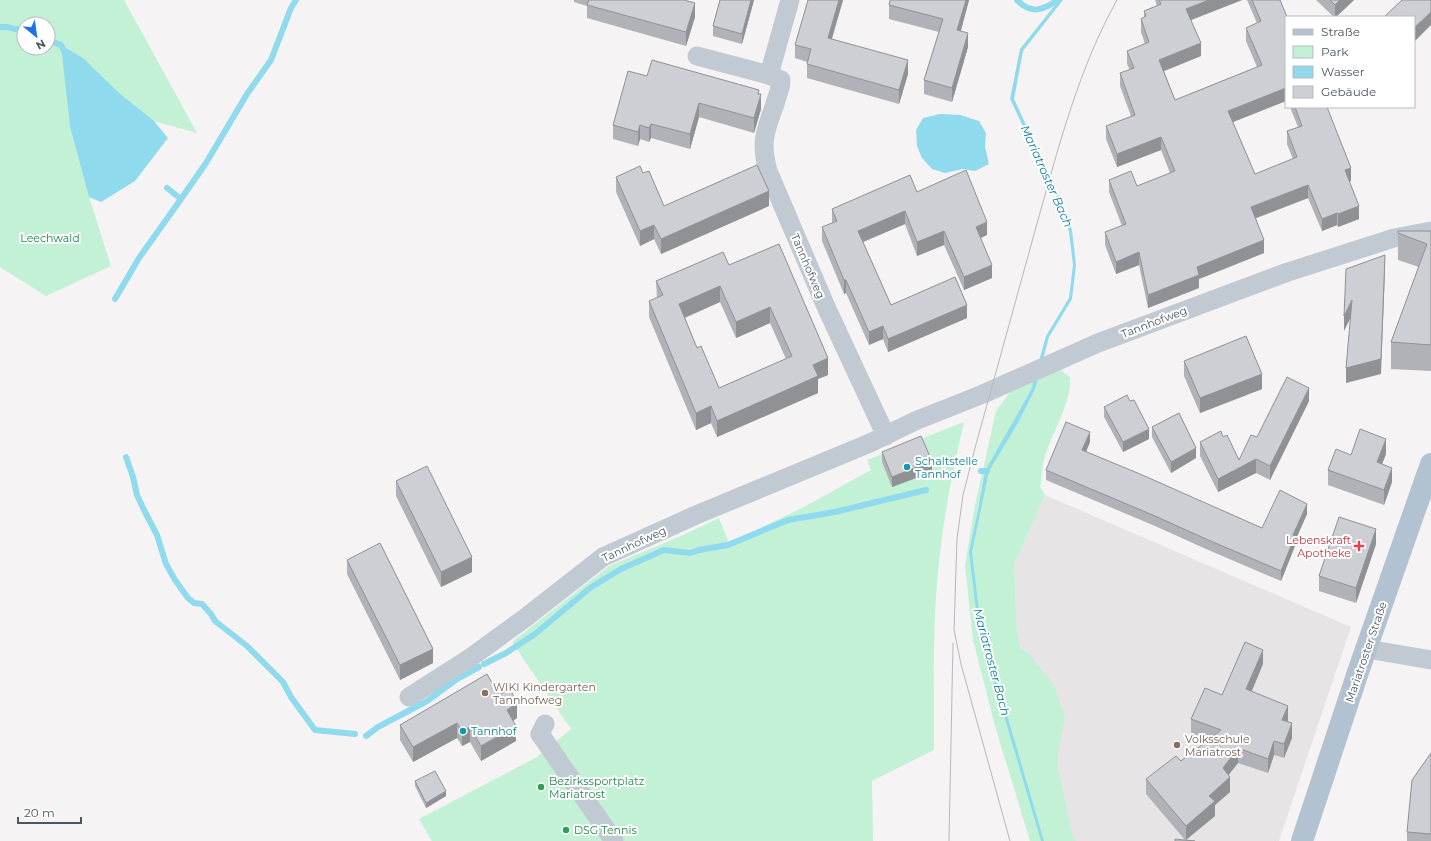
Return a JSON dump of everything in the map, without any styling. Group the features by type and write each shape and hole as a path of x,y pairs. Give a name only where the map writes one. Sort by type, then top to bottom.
{"main road":[{"name":"Mariatroster Straße","path":"1302,841 1358,672 1431,464"}],"street":[{"path":"697,56 769,75 790,0"},
{"name":"Tannhofweg","path":"769,75 781,80 779,91 764,133 763,154 768,171 827,309 886,436"},
{"name":"Tannhofweg","path":"409,697 470,658 525,618 603,557 696,515 886,436 915,421 983,394 1007,382 1098,343 1288,272 1394,238 1431,230"},
{"path":"1367,649 1431,660"},
{"path":"545,724 540,734 614,841"}],"shaded area":[{"name":"Volksschule Mariatrost","path":"1045,495 1351,627 1279,841 1066,841 1017,631 1014,565"}],"green space":[{"name":"Leechwald","path":"0,0 124,0 197,133 154,121 118,92 89,197 111,266 46,296 0,267"},
{"path":"1059,369 1070,377 1066,405 1044,461 1040,487 1045,495 1014,565 1017,631 1021,649 1029,654 1054,685 1065,717 1057,764 1072,834 1076,841 1030,841 995,726 973,640 965,565 975,505 996,411 1014,387"},
{"path":"964,422 947,503 937,577 934,651 934,750 872,781 873,841 432,841 419,819 537,757 571,729 512,642 609,566 679,537 719,518 729,543 802,508 871,470 867,460"}],"water":[{"name":"Mariatroster Bach","path":"1059,0 1063,0 1023,51 1014,99 1060,198 1072,230 1076,265 1072,299 1049,337 1035,389 1018,423 989,471 972,552 979,611 985,640 1044,841 1041,841 982,641 976,610 969,552 985,471 1031,390 1046,336 1069,298 1073,265 1069,232 1058,200 1010,99 1020,49"},
{"path":"61,45 83,58 118,92 154,121 168,138 135,181 101,202 89,197 70,126"},
{"path":"940,114 960,115 979,121 986,133 985,147 989,164 975,171 963,169 945,173 932,169 922,158 917,146 916,130 923,118"}],"building":[{"path":"589,0 684,0 695,3 686,32 587,5"},
{"path":"720,0 751,0 742,34 713,26"},
{"path":"808,0 839,0 828,38 908,60 899,90 807,64 811,49 795,45"},
{"path":"890,0 966,0 957,30 968,33 952,88 924,80 943,19 889,5"},
{"path":"1159,0 1209,0 1186,9 1201,43 1159,60 1175,100 1262,65 1246,28 1261,21 1252,0 1280,0 1287,16 1285,16 1285,88 1228,111 1255,174 1297,157 1287,131 1302,126 1295,108 1327,108 1351,168 1345,170 1359,206 1322,219 1308,185 1251,207 1264,240 1197,267 1199,275 1148,295 1139,252 1116,262 1105,232 1126,224 1109,180 1131,171 1137,186 1175,171 1161,137 1117,154 1106,126 1135,115 1120,73 1134,68 1127,51 1149,42 1141,19 1146,16 1144,11 1161,4"},
{"path":"1330,0 1340,0 1335,5"},
{"path":"1402,0 1431,0 1431,12 1415,27 1415,16 1385,16"},
{"path":"652,60 759,90 758,94 761,94 754,118 699,103 690,134 651,124 649,128 640,125 638,132 613,125 628,71 647,76"},
{"path":"757,165 769,191 661,239 654,225 640,231 616,177 640,166 643,173 649,171 664,206"},
{"path":"966,170 987,222 976,227 992,265 964,277 944,231 917,242 905,211 858,231 891,305 955,277 967,305 888,339 883,326 869,332 846,280 844,280 822,227 837,221 832,209 910,175 917,192"},
{"path":"1398,231 1431,231 1431,345 1391,342 1427,244 1398,233"},
{"path":"779,244 828,358 813,365 818,376 717,421 711,406 696,413 649,301 663,295 656,281 723,252 729,265","holes":["720,286 736,322 770,307 792,356 719,388 701,346 697,348 679,304"]},
{"path":"1385,255 1381,359 1346,368 1352,300 1344,316 1346,269"},
{"path":"1246,336 1262,374 1200,398 1184,361"},
{"path":"1287,377 1309,388 1270,466 1256,459 1218,479 1200,442 1221,431 1223,437 1227,435 1239,460 1251,435 1257,437"},
{"path":"1127,395 1130,401 1134,400 1149,429 1123,442 1104,407"},
{"path":"1179,413 1196,448 1171,462 1152,427"},
{"path":"1066,422 1090,432 1082,450 1262,528 1280,490 1307,504 1293,535 1295,536 1281,571 1046,470"},
{"path":"1360,429 1386,439 1377,462 1392,468 1384,490 1328,470 1336,449 1351,455"},
{"path":"921,436 932,461 892,477 882,452"},
{"path":"427,466 472,557 441,572 396,481"},
{"path":"1339,517 1376,529 1356,588 1319,576"},
{"path":"380,543 433,649 400,665 347,560"},
{"path":"1245,642 1263,650 1246,689 1288,706 1282,720 1292,723 1284,744 1274,741 1268,759 1238,748 1223,768 1230,777 1209,796 1215,801 1186,826 1146,779 1176,756 1181,761 1221,730 1191,719 1205,688 1222,695"},
{"name":"Tannhof","path":"487,674 499,695 510,689 517,703 507,710 516,726 481,746 470,727 462,731 457,723 413,747 400,725"},
{"path":"1431,753 1431,834 1407,832 1412,780"},
{"path":"435,771 446,791 426,803 415,781"},
{"path":"1175,839 1195,841 1175,841"}],"waterway":[{"path":"167,188 181,199 206,163 247,94 271,60 291,8 296,0"},
{"path":"1017,0 1022,5 1032,9 1042,8 1058,0"},
{"path":"0,27 16,29"},
{"path":"56,43 61,45 65,53"},
{"path":"115,299 139,258 181,199"},
{"path":"126,457 137,495 157,535 166,564 188,598 194,603 202,604 215,621 247,646 283,682 291,697 315,730 355,734"},
{"name":"Mariatroster Bach","path":"981,471 987,471"},
{"path":"484,664 506,653 535,634 590,588 621,569 664,550 690,553 728,545 788,520 835,512 926,490"},
{"path":"366,736 378,727 427,701 457,679 479,667"}],"tram line":[{"path":"1010,841 961,664 954,630 957,539 963,495 975,448 1062,135 1081,80 1117,0"},
{"path":"949,841 953,643"}],"place":[{"name":"Schaltstelle Tannhof","path":"907,467"},
{"name":"Lebenskraft Apotheke","path":"1359,546"},
{"name":"WIKI Kindergarten Tannhofweg","path":"485,693"},
{"name":"Tannhof","path":"463,731"},
{"name":"Volksschule Mariatrost","path":"1177,745"},
{"name":"Bezirkssportplatz Mariatrost","path":"541,787"},
{"name":"DSG Tennis","path":"566,830"}]}
